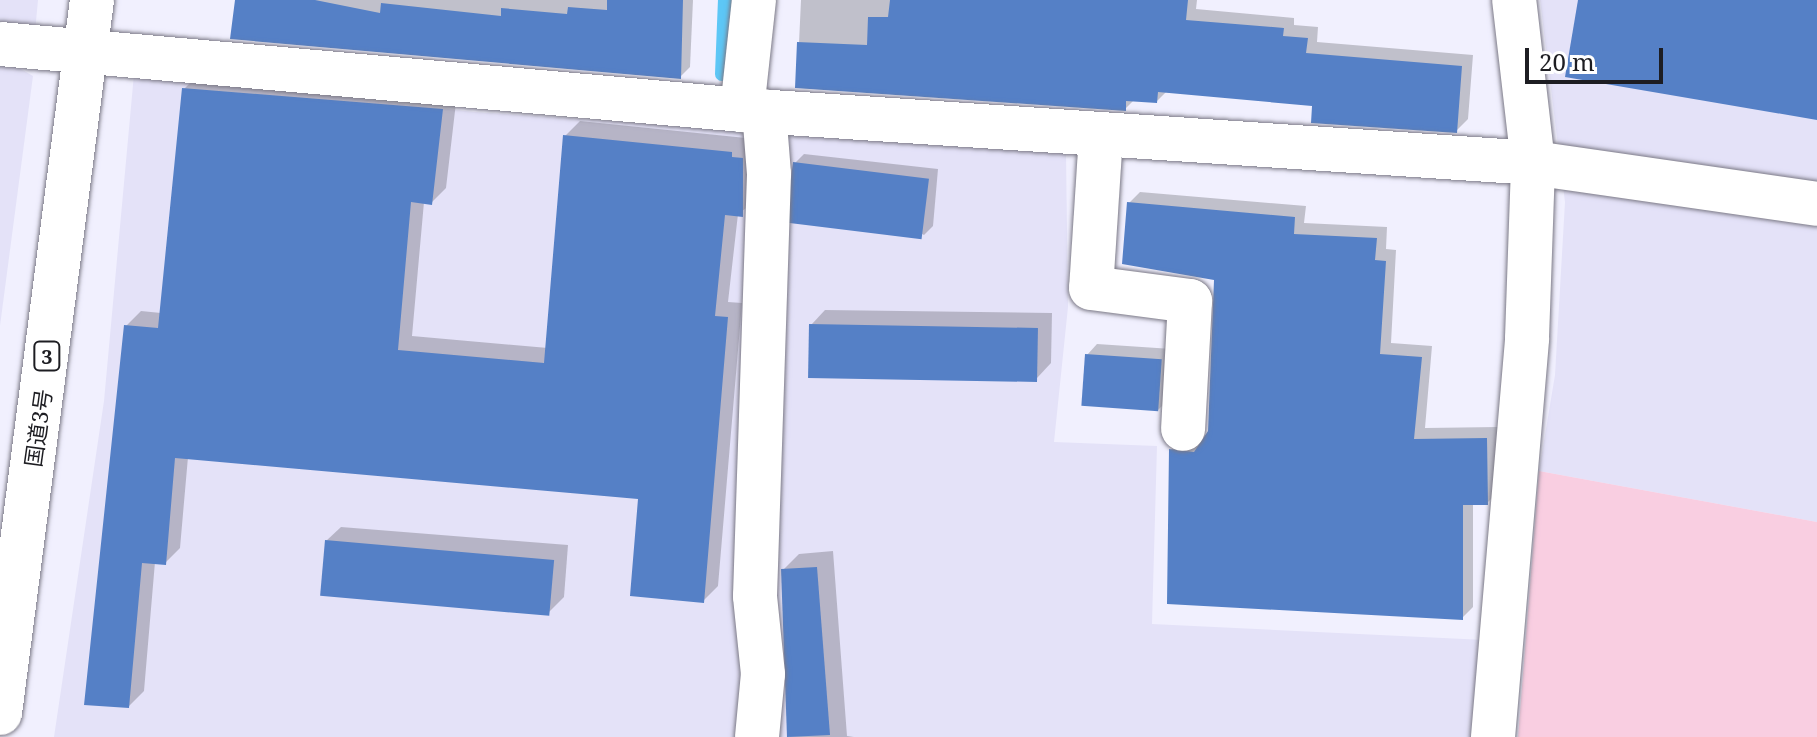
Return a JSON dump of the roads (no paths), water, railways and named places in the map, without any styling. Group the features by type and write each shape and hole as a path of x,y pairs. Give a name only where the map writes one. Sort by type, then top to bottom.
{"main road":[{"name":"国道3号","path":"0,713 92,0"},
{"path":"754,0 753,111 769,174 755,596 763,674 757,737"},
{"path":"1493,737 1527,338 1533,163 1514,0"},
{"path":"0,44 87,55 753,111 1533,163 1817,204"},
{"path":"1101,135 1091,288 1190,301 1183,429"}],"waterway":[{"path":"722,74 725,0"}]}
